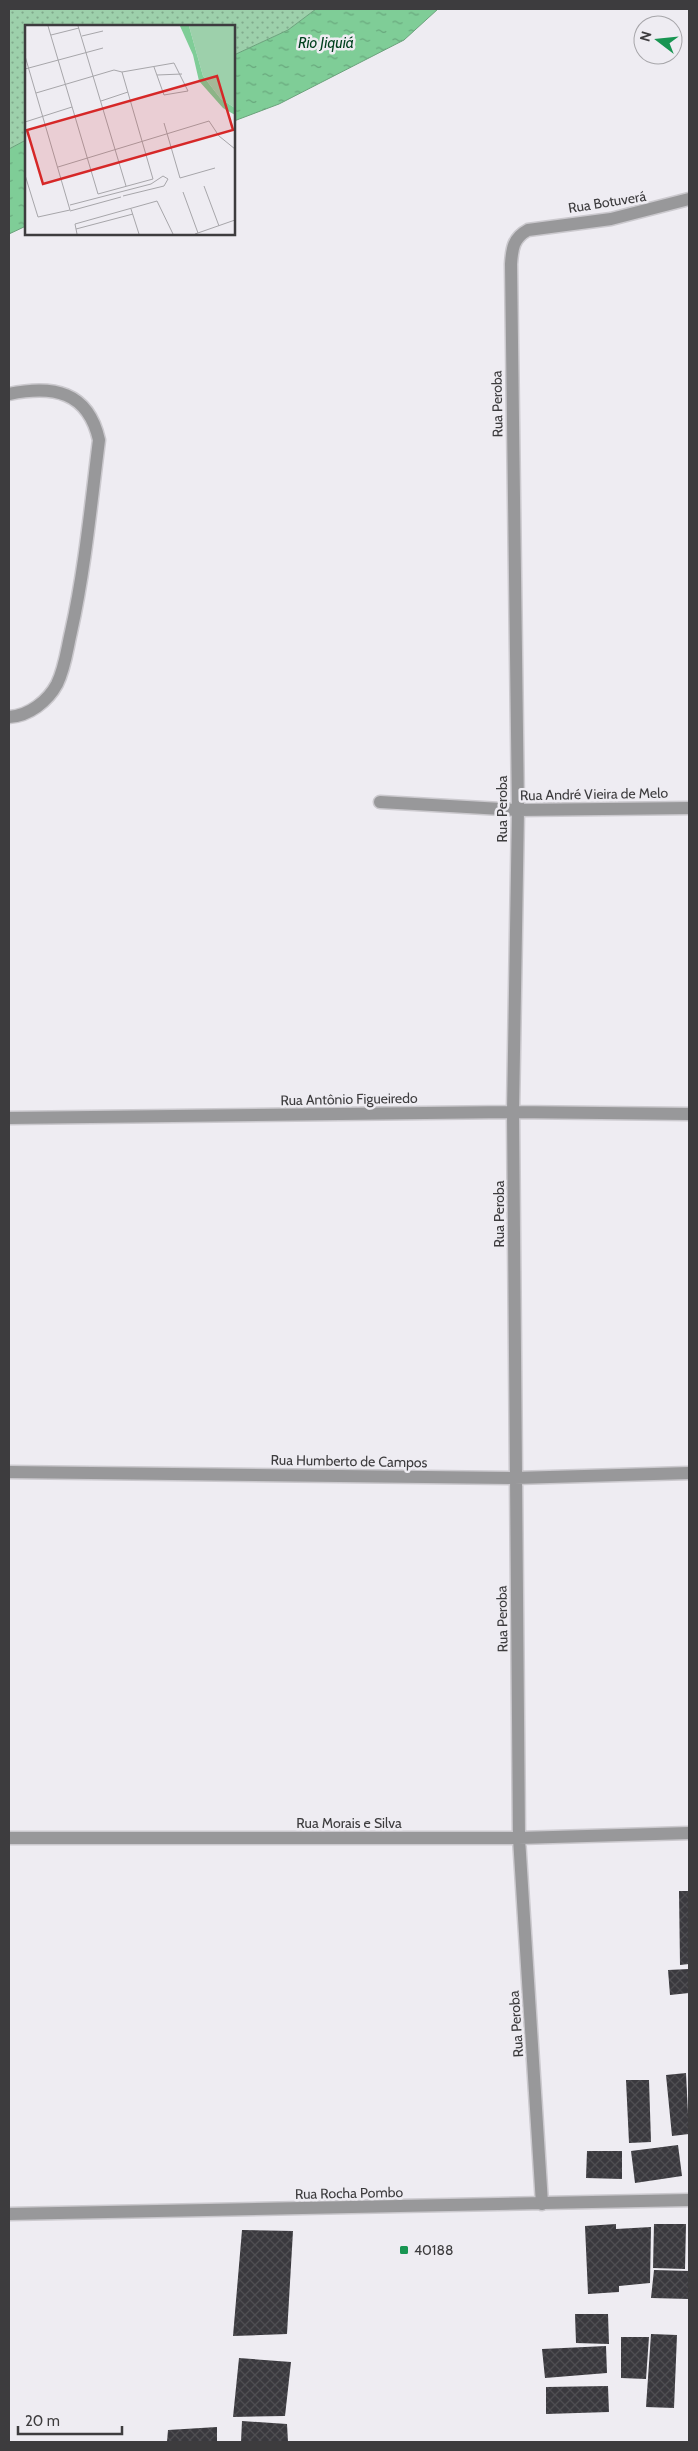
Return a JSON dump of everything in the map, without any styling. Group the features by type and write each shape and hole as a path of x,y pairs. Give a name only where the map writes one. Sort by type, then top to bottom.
{"street":[{"name":"Rua Botuverá","path":"528,230 611,219 689,199"},
{"name":"Rua Peroba","path":"528,230 519,235 514,244 510,287 518,810 513,1112 519,1838 542,2204"},
{"path":"9,394 30,390 50,390 68,397 83,405 95,423 99,440 80,590 63,667 57,684 47,698 31,710 9,716"},
{"name":"Rua André Vieira de Melo","path":"380,802 518,810 689,808"},
{"name":"Rua Antônio Figueiredo","path":"9,1118 513,1112 689,1114"},
{"name":"Rua Humberto de Campos","path":"9,1472 516,1478 689,1473"},
{"name":"Rua Morais e Silva","path":"9,1838 519,1838 689,1833"},
{"name":"Rua Rocha Pombo","path":"9,2214 689,2200"}],"shaded area":[{"path":"9,9 316,9 288,30 235,55 235,25 25,25 25,141 9,149"}],"water":[{"name":"Rio Jiquiá","path":"316,9 438,9 404,40 279,104 235,121 235,55 288,30"},
{"path":"25,141 25,226 9,234 9,149"}],"building":[{"path":"679,1891 689,1891 689,1964 680,1965"},
{"path":"689,1969 689,1993 670,1995 668,1970"},
{"path":"686,2073 689,2134 672,2136 666,2075"},
{"path":"626,2080 649,2080 651,2142 629,2143"},
{"path":"678,2145 682,2176 635,2183 631,2151"},
{"path":"587,2151 622,2151 622,2179 586,2178"},
{"path":"616,2224 616,2229 651,2227 650,2283 619,2286 619,2292 588,2294 585,2226"},
{"path":"654,2224 686,2224 685,2269 653,2268"},
{"path":"242,2230 293,2231 287,2334 233,2336"},
{"path":"654,2270 689,2271 689,2299 651,2298"},
{"path":"575,2314 608,2314 609,2344 576,2343"},
{"path":"651,2334 677,2335 674,2408 646,2407"},
{"path":"621,2337 649,2337 646,2379 621,2378"},
{"path":"606,2346 607,2373 545,2378 542,2349"},
{"path":"239,2358 291,2362 285,2416 233,2417"},
{"path":"608,2386 609,2412 546,2414 546,2387"},
{"path":"242,2421 287,2424 288,2442 241,2442"},
{"path":"217,2427 217,2442 167,2442 168,2430"}],"place":[{"name":"40188","path":"404,2250"}]}
